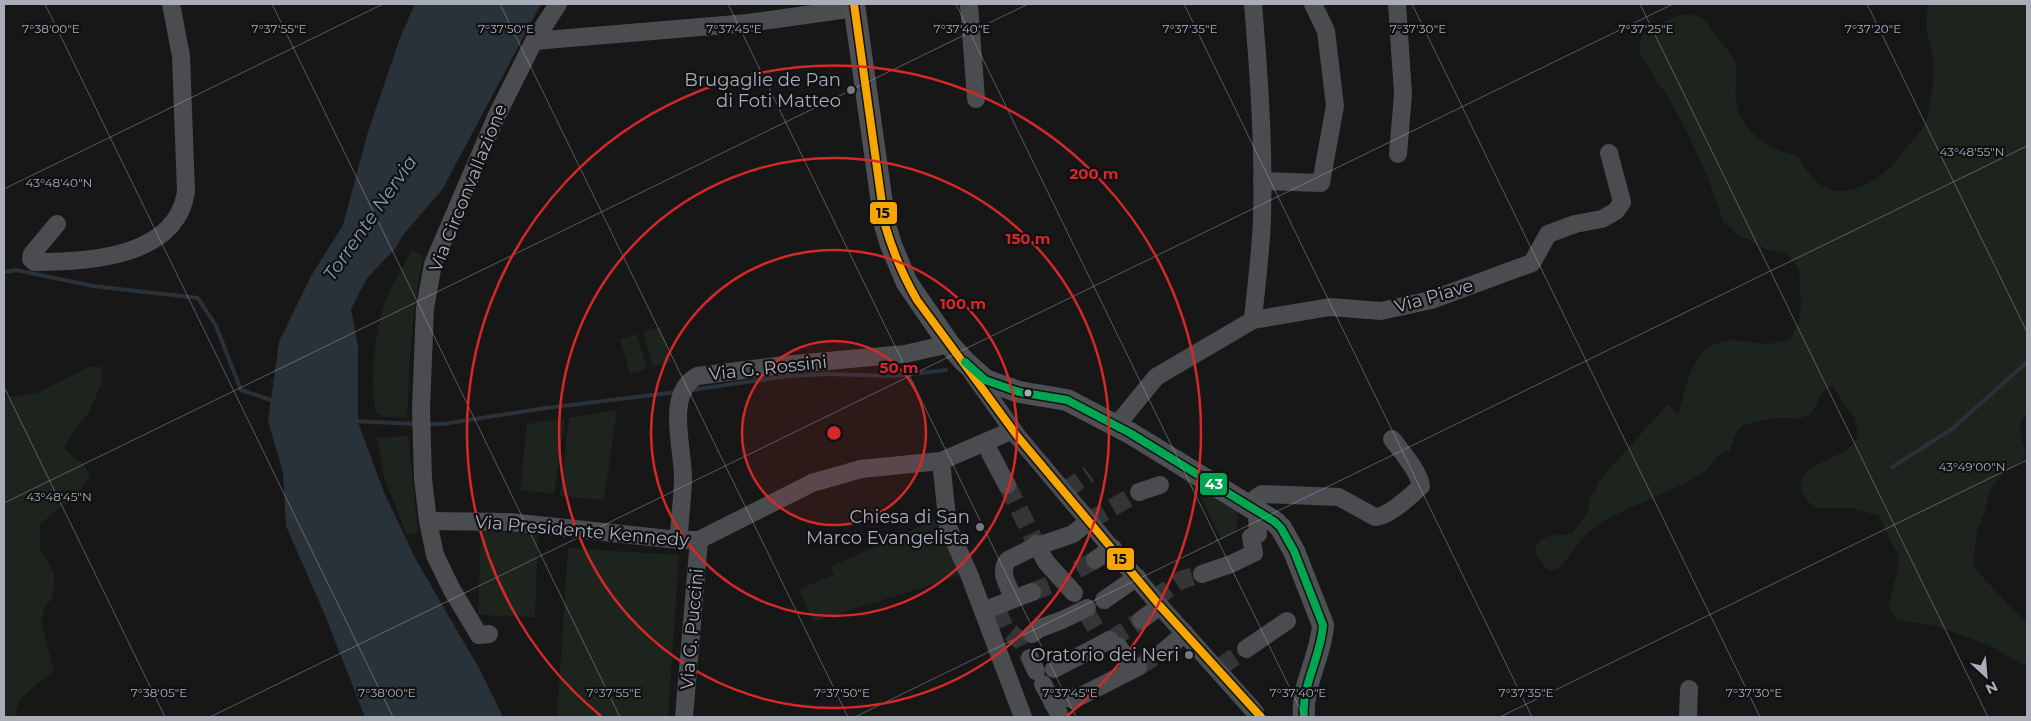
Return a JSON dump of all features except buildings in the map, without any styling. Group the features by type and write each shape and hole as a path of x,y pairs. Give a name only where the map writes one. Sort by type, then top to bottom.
{"main road":[{"path":"855,6 885,225 907,283 917,300 949,344 984,383 1019,392 1067,400 1116,426 1275,522 1294,551 1324,626 1323,636 1305,697 1304,717"}],"street":[{"path":"57,224 32,254 31,259 34,262 120,254 156,239 178,217 184,205 186,192 181,56 171,4"},
{"name":"Via Circonvallazione","path":"489,634 479,635 452,590 435,555 428,521 422,479 421,434 425,308 433,264 496,115 534,41 558,4"},
{"path":"969,4 976,99"},
{"path":"1253,4 1261,100 1262,181 1262,219 1253,320"},
{"path":"1262,181 1321,183 1334,106 1326,31 1313,4"},
{"path":"1397,4 1403,94 1398,154"},
{"path":"534,41 748,23 855,6"},
{"name":"Via Piave","path":"1116,426 1156,378 1253,320 1330,307 1381,311 1431,300 1532,263 1548,234 1575,224 1602,219 1616,211 1622,202 1609,153"},
{"name":"Via G. Rossini","path":"679,540 683,477 678,428 679,398 689,380 697,376 784,364 905,354 949,344"},
{"path":"984,383 1013,430 1160,606 1256,712"},
{"name":"Via Presidente Kennedy","path":"428,521 509,522 679,540 699,540 812,483 861,469 942,461 1013,430"},
{"path":"1202,574 1254,553 1244,535 1258,534 1256,498 1262,494 1339,498 1372,515 1381,517 1421,486 1420,480 1410,462 1392,439"},
{"path":"987,442 990,453 1007,485"},
{"path":"942,461 948,527 1023,717"},
{"path":"1139,492 1160,485"},
{"path":"1014,599 1003,574 1005,563 1036,545 1073,534 1089,521"},
{"name":"Via G. Puccini","path":"684,717 699,540"},
{"path":"1032,634 1038,629 1062,620 1076,594 1046,562 1036,545"},
{"path":"1095,560 1112,548"},
{"path":"1104,600 1137,577"},
{"path":"983,612 1032,592"},
{"path":"1141,620 1160,606"},
{"path":"1246,649 1286,621"},
{"path":"1164,650 1187,635"},
{"path":"1109,642 1136,668 1073,700 1069,696 1056,710 1039,670 1109,642"},
{"path":"1688,717 1689,689"}],"shaded area":[{"path":"1928,4 2027,4 2027,411 2020,425 2025,451 2023,460 2001,476 1990,490 1984,514 1977,530 1973,567 2027,624 2027,659 2023,666 1994,647 1933,625 1898,620 1888,608 1899,565 1898,556 1879,516 1852,508 1815,508 1803,495 1801,482 1805,474 1813,467 1845,451 1853,444 1857,435 1854,416 1833,386 1823,392 1814,409 1806,416 1771,419 1744,425 1737,432 1729,451 1720,455 1701,474 1621,512 1595,527 1589,531 1557,570 1548,570 1537,557 1535,548 1538,543 1546,537 1572,533 1588,512 1590,497 1597,488 1595,485 1668,404 1678,414 1696,361 1704,352 1713,345 1726,341 1767,344 1784,341 1791,338 1799,322 1801,304 1799,269 1787,254 1768,250 1739,235 1724,223 1708,178 1688,134 1668,96 1657,82 1639,51 1642,34 1665,21 1681,16 1696,16 1704,20 1729,52 1735,63 1737,73 1736,101 1739,112 1750,130 1767,144 1798,156 1809,173 1821,185 1836,191 1846,191 1866,185 1888,170 1925,124 1931,98 1934,66 1926,21"},
{"path":"412,250 424,256 416,296 407,418 387,417 376,413 374,401 373,372 378,327 388,295"},
{"path":"661,327 671,362 653,367 643,332"},
{"path":"637,334 647,369 630,374 620,339"},
{"path":"88,367 101,367 103,379 88,415 78,424 64,448 84,464 90,476 75,499 63,505 40,524 40,550 54,573 52,598 44,609 41,622 54,671 24,696 16,709 15,717 4,717 4,398 40,392"},
{"path":"617,410 604,500 560,496 569,418"},
{"path":"565,418 554,494 520,490 527,424"},
{"path":"408,436 418,532 407,535 384,477 377,438"},
{"path":"1180,476 1238,508 1236,531 1221,539 1201,498"},
{"path":"936,519 961,575 813,622 799,589 834,575 830,567"},
{"path":"481,531 538,533 535,617 478,615"},
{"path":"568,548 679,555 668,717 557,717"}],"water":[{"name":"Torrente Nervia","path":"415,4 541,4 442,190 402,236 396,248 367,278 351,309 358,346 358,422 383,490 415,558 480,670 503,717 365,717 324,613 286,526 283,472 268,421 279,342 311,276 343,225 368,132 400,38"}],"waterway":[{"path":"4,272 16,270 93,286 198,298 216,326 241,390 274,401"},
{"path":"1892,467 1952,429 2027,362"},
{"path":"691,390 788,376 827,374 894,376 946,370"},
{"path":"426,424 443,424 546,408 677,392"},
{"path":"353,421 416,424"}],"tunnel":[{"path":"1065,491 1089,474"},
{"path":"1007,485 1036,544"},
{"path":"1089,521 1139,492"},
{"path":"1077,570 1095,560"},
{"path":"1154,599 1181,580 1202,574"},
{"path":"1032,592 1060,581"},
{"path":"997,610 1005,628 1022,642 1030,658"},
{"path":"1086,612 1103,640"},
{"path":"1110,640 1141,620"},
{"path":"1220,667 1246,649"},
{"path":"1138,667 1164,651"}],"transit line":[{"name":"15","path":"854,4 885,225 899,264 917,300 1018,437 1160,606 1261,717"},
{"name":"43","path":"965,362 985,380 1019,392 1067,400 1130,433 1275,522 1281,528 1294,551 1323,625 1319,649 1305,694 1304,717"}],"place":[{"name":"Brugaglie de Pan di Foti Matteo","path":"851,90"},
{"name":"Chiesa di San Marco Evangelista","path":"980,527"},
{"name":"Oratorio dei Neri","path":"1189,655"}]}
